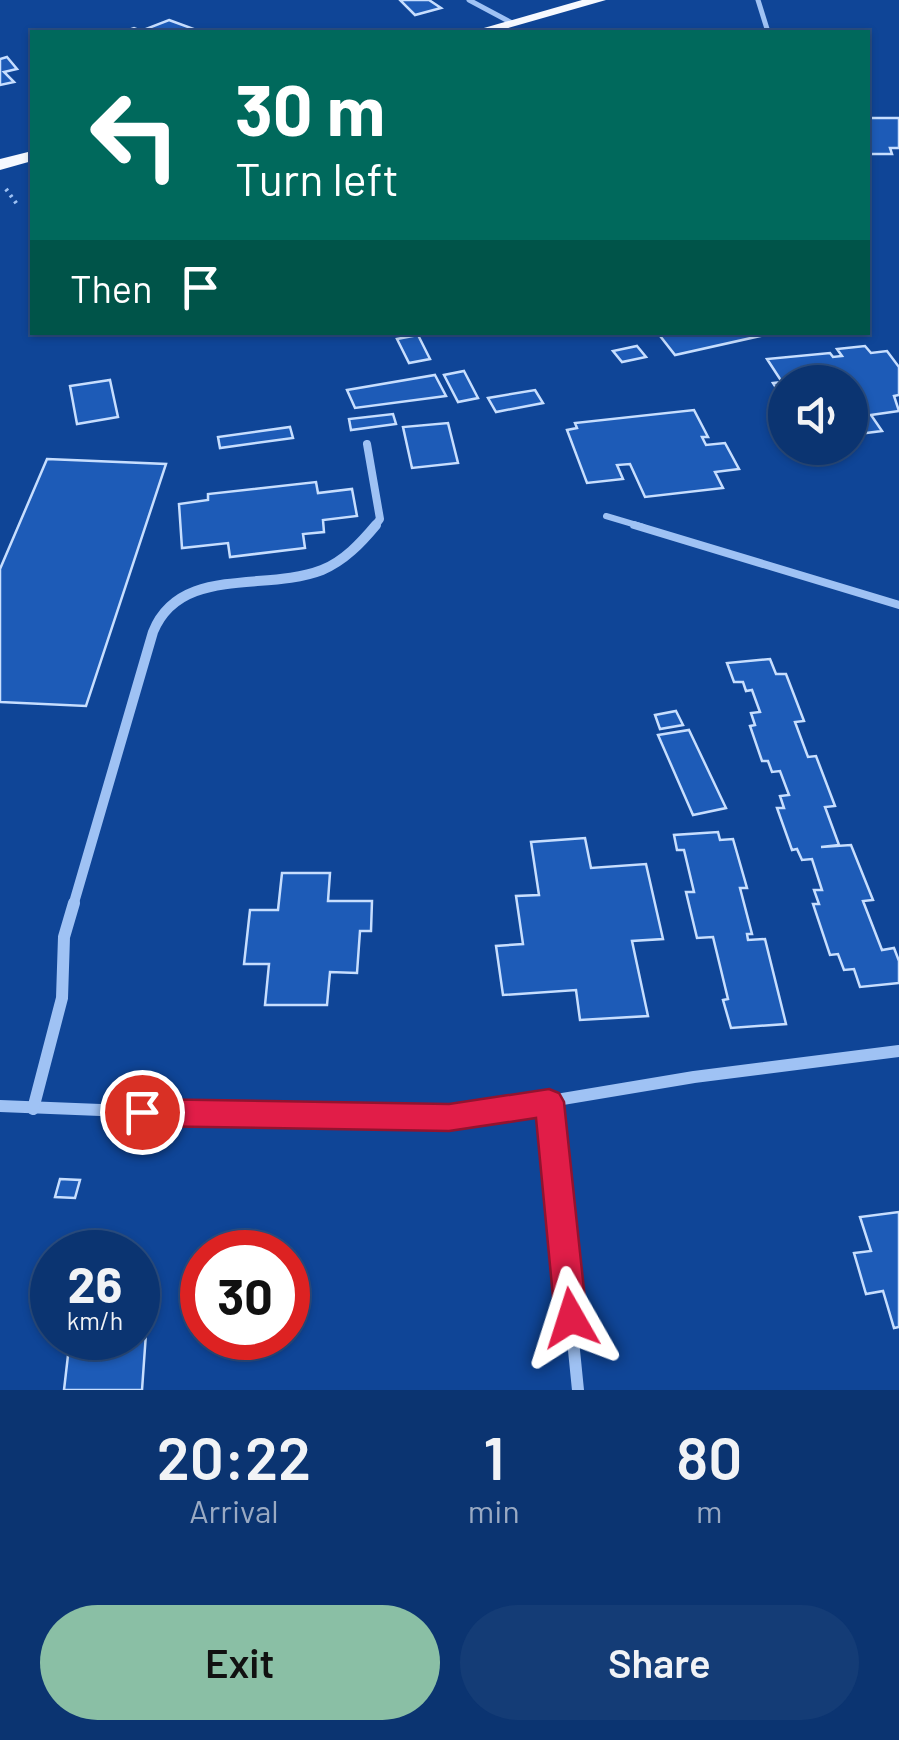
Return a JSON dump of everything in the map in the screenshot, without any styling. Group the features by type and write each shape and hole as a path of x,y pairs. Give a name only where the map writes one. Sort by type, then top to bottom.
{"highway":[{"path":"486,30 599,0"},
{"path":"0,165 30,157"}],"street":[{"path":"33,1109 62,998 64,937 153,632 164,608 193,590 277,581 321,570 360,547 380,519 368,444"},
{"path":"0,1106 449,1118 694,1077 899,1051"},
{"path":"549,1102 578,1390"}],"lane":[{"path":"470,0 512,23"},
{"path":"758,0 767,30"},
{"path":"606,516 899,605"}],"path":[{"path":"0,180 19,207"}],"building":[{"path":"400,0 429,0 441,8 415,15"},
{"path":"169,20 191,28 186,30 144,30"},
{"path":"7,57 17,69 4,72 14,82 0,85 0,59"},
{"path":"870,118 899,118 899,148 890,148 892,154 870,154"},
{"path":"418,335 430,359 409,363 397,339"},
{"path":"659,335 765,335 675,355"},
{"path":"637,346 646,357 622,362 613,351"},
{"path":"865,346 871,353 887,351 899,367 899,395 894,396 899,411 871,415 882,431 868,433 868,365 771,365 767,359 830,353 833,357 842,356 837,349"},
{"path":"464,371 478,398 458,402 444,375"},
{"path":"435,375 446,396 355,408 347,390"},
{"path":"110,380 118,417 77,424 70,386"},
{"path":"535,390 543,403 496,412 488,398"},
{"path":"694,410 708,437 702,437 706,445 725,443 739,469 715,472 723,488 645,497 630,464 617,465 623,479 587,483 567,430 577,428 575,423"},
{"path":"393,414 396,424 351,430 349,419"},
{"path":"448,423 458,463 412,468 403,427"},
{"path":"290,427 293,438 220,448 218,437"},
{"path":"47,459 166,464 86,706 0,702 0,569"},
{"path":"316,482 318,493 352,489 357,516 323,520 324,532 303,534 305,548 230,557 228,543 182,548 179,504 208,500 208,494"},
{"path":"770,659 776,674 786,674 804,721 795,722 808,757 816,756 835,806 825,807 839,845 821,847 851,845 873,900 863,901 882,950 894,948 899,961 899,983 860,987 854,969 844,970 838,954 830,955 813,904 819,904 814,890 822,890 812,859 802,860 797,849 792,850 777,808 784,808 780,796 789,795 780,771 772,772 768,761 762,761 750,726 755,725 751,713 760,712 752,690 746,691 743,682 734,682 727,663"},
{"path":"676,711 683,725 660,729 655,715"},
{"path":"689,730 726,808 693,815 658,735"},
{"path":"718,832 720,840 733,839 747,888 740,888 752,934 747,934 748,940 765,939 786,1024 731,1028 713,937 697,938 686,892 694,892 684,850 677,850 674,835"},
{"path":"585,838 591,868 646,864 663,939 632,941 648,1016 580,1020 576,990 503,995 496,946 523,944 516,896 539,895 531,842"},
{"path":"282,873 330,873 328,901 372,901 371,931 360,931 357,973 330,972 327,1005 265,1005 269,964 244,964 250,910 278,910"},
{"path":"60,1179 80,1180 75,1198 55,1197"},
{"path":"899,1212 899,1327 894,1328 883,1291 866,1294 854,1253 871,1251 860,1217"},
{"path":"67,1360 144,1360 142,1390 64,1390"}],"route":[{"path":"142,1112 449,1118 549,1102 571,1318"}]}
